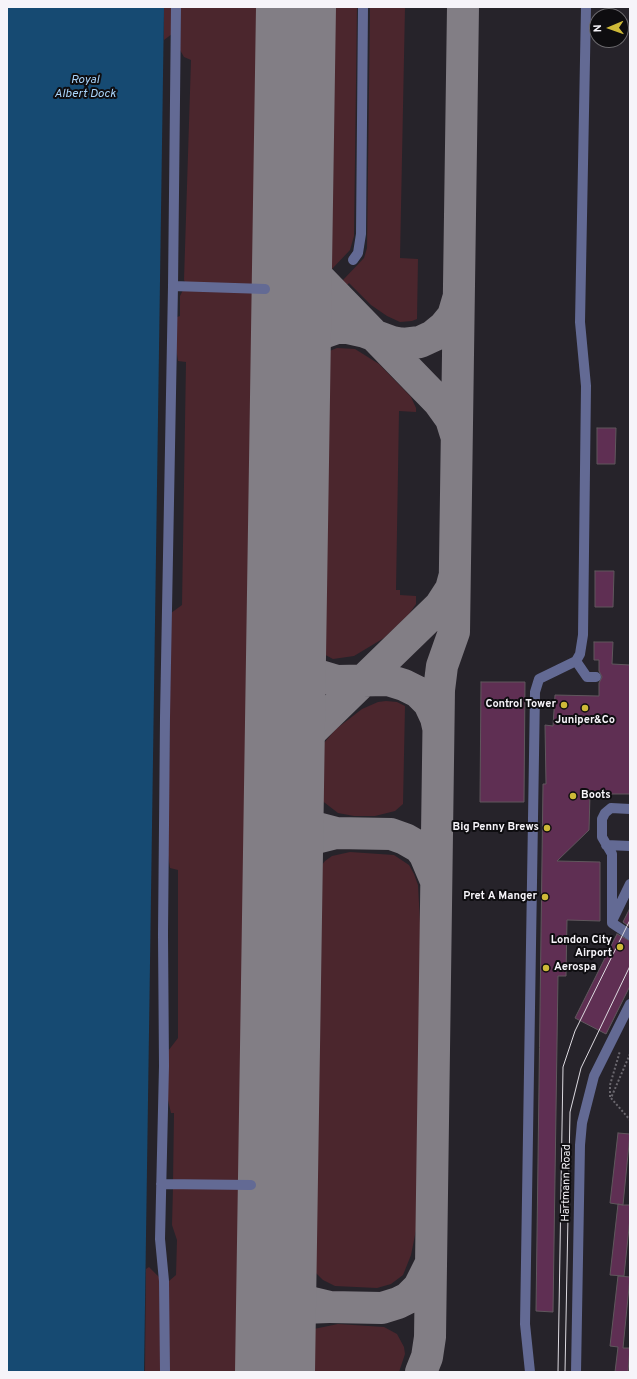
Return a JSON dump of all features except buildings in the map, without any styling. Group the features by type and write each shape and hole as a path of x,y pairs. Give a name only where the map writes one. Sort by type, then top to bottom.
{"street":[{"path":"165,1372 165,1288 160,1239 164,1066 163,934 165,717 174,286 176,7"},
{"path":"353,260 358,253 361,234 363,7"},
{"path":"530,1372 525,1324 535,692 539,679 576,661 580,654 582,635 586,374 580,326 586,7"},
{"path":"174,286 265,289"},
{"path":"576,661 587,677 596,678"},
{"path":"612,923 612,858 611,850 602,838 602,819 605,812 611,808 630,809"},
{"path":"606,845 630,846"},
{"path":"612,923 630,884"},
{"path":"612,923 630,935"},
{"name":"Hartmann Road","path":"576,1372 580,1145 582,1123 590,1087 596,1071 630,1004"},
{"path":"161,1184 251,1185"}],"path":[{"path":"621,1048 610,1085 611,1098 630,1120"},
{"path":"611,1098 630,1054"}],"shaded area":[{"path":"164,7 173,7 172,34 164,40"},
{"path":"181,7 263,7 259,286 185,282 184,280 191,60 184,57 180,50"},
{"path":"327,7 357,7 354,236 350,250 332,269 323,260"},
{"path":"370,7 405,7 400,258 418,259 417,319 412,321 400,322 387,316 371,305 349,283 347,285 343,280 364,258 367,248"},
{"path":"183,290 259,292 246,1183 173,1182 174,1113 171,1113 167,1096 168,1051 178,1038 178,870 170,868 168,856 171,613 182,605 186,362 178,361 176,348 177,317 180,316 180,296"},
{"path":"337,348 355,349 379,364 411,397 416,408 416,412 399,411 396,590 400,590 400,595 416,596 416,604 409,614 384,638 354,656 333,659 318,651 322,354"},
{"path":"378,702 397,702 405,706 403,804 395,811 375,816 354,816 338,813 316,796 316,752 336,729 362,709"},
{"path":"350,852 394,855 409,865 418,885 420,922 423,923 418,1230 416,1230 411,1255 403,1275 391,1284 377,1288 335,1286 323,1280 309,1266 314,879 316,872 325,861 332,856"},
{"path":"173,1187 246,1187 243,1372 169,1372 169,1281 176,1275 177,1240 172,1225"},
{"path":"149,1267 161,1279 161,1372 145,1372 146,1269"},
{"path":"338,1324 384,1327 397,1334 404,1347 405,1354 399,1372 309,1372 309,1330"}],"water":[{"name":"Royal Albert Dock","path":"7,7 164,7 144,1372 7,1372"}],"taxiway":[{"path":"421,1372 427,1357 430,1337 439,690 442,666 454,632 463,7"},
{"path":"293,227 295,242 304,263 438,401 451,419 456,435"},
{"path":"291,379 296,359 300,352 306,344 320,334 337,328 347,328 365,332 392,342 403,344 420,342 433,336 444,327 453,316 458,299"},
{"path":"284,772 298,744 440,606 451,589 454,578"},
{"path":"287,628 296,656 314,674 337,681 388,680 404,685 418,692 429,703 436,718 438,727"},
{"path":"284,783 290,802 301,818 317,828 336,833"},
{"path":"283,882 289,864 300,848 316,838 336,833 391,834 405,839 419,847 425,855 436,881"},
{"path":"277,1255 282,1273 291,1288 309,1302 330,1307 382,1308 398,1303 408,1298 419,1287 431,1263"},
{"path":"278,1372 276,1341 281,1325 285,1319 302,1308 329,1307"}],"runway":[{"path":"275,1372 296,7"}],"tram line":[{"path":"558,1372 563,1067 575,1031 630,920"},
{"path":"565,1372 570,1112 581,1068 630,966"}],"place":[{"name":"Control Tower","path":"564,705"},
{"name":"Juniper&Co","path":"585,708"},
{"name":"Boots","path":"573,796"},
{"name":"Big Penny Brews","path":"547,828"},
{"name":"Pret A Manger","path":"545,897"},
{"name":"London City Airport","path":"620,947"},
{"name":"Aerospa","path":"546,968"}]}
